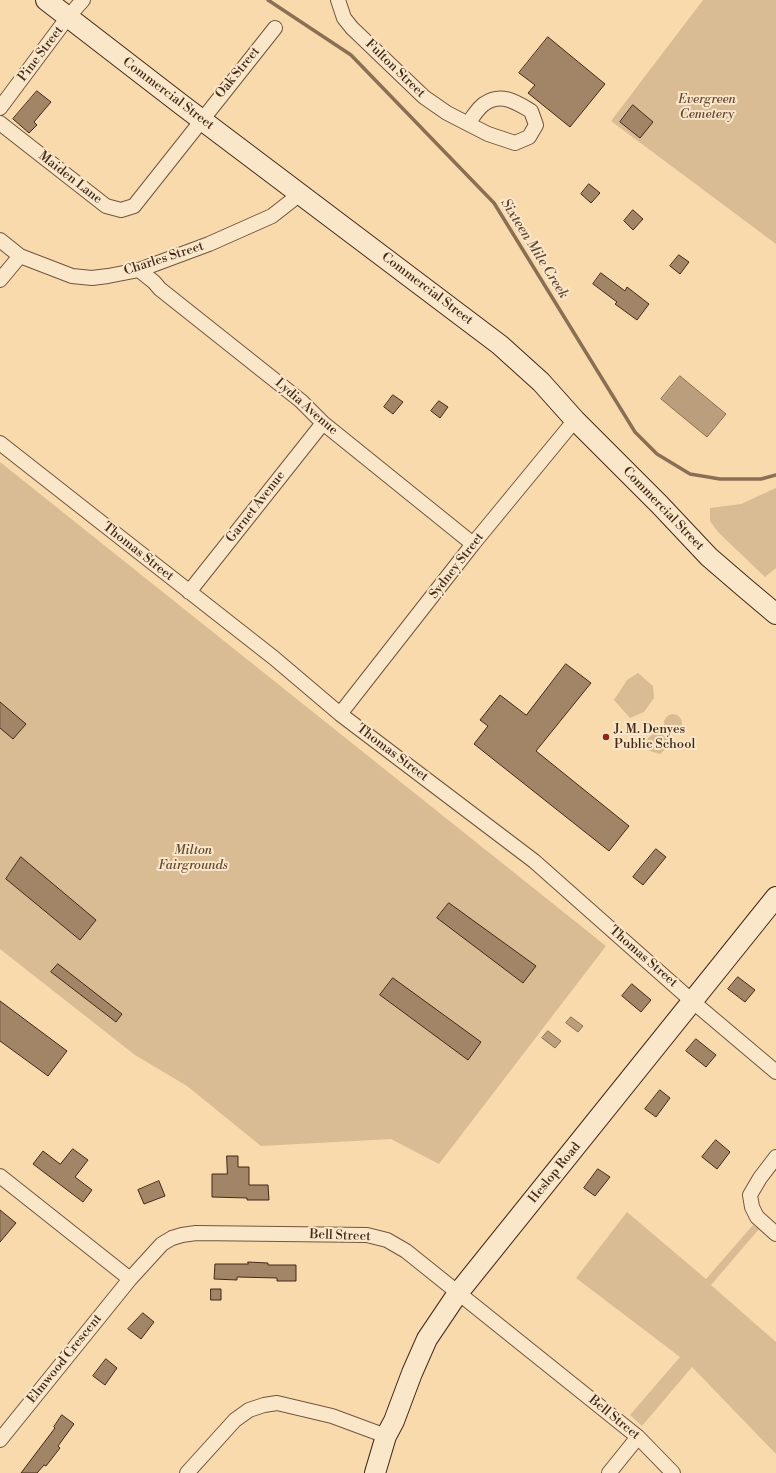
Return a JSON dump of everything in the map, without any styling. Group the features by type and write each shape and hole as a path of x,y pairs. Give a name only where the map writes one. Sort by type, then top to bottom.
{"street":[{"name":"Commercial Street","path":"46,0 500,345 540,382 660,504 709,557 776,614"},
{"name":"Pine Street","path":"0,108 68,17 83,0"},
{"name":"Fulton Street","path":"338,0 344,18 352,28 424,97 447,113 468,123"},
{"name":"Oak Street","path":"201,119 275,28"},
{"name":"Maiden Lane","path":"0,123 106,206 121,210 134,206 151,186 201,119"},
{"name":"Charles Street","path":"0,240 20,256 72,276 92,278 139,270 209,244 272,216 300,194"},
{"path":"0,280 20,256"},
{"name":"Lydia Avenue","path":"139,270 160,289 302,401 323,422 473,544"},
{"name":"Sydney Street","path":"340,714 473,544 576,420"},
{"name":"Garnet Avenue","path":"189,592 323,422"},
{"name":"Thomas Street","path":"0,443 274,658 340,714 534,862 692,1001 776,1072"},
{"name":"Heslop Road","path":"375,1473 386,1436 394,1421 412,1373 427,1339 458,1293 776,897"},
{"path":"776,1157 760,1178 750,1195 752,1207 757,1216 776,1234"},
{"path":"0,1176 130,1279"},
{"name":"Bell Street","path":"130,1279 162,1244 172,1238 182,1235 196,1233 367,1235 387,1240 406,1251 638,1437 673,1473"},
{"name":"Elmwood Crescent","path":"0,1440 130,1279"},
{"path":"187,1473 235,1420 249,1410 264,1405 278,1403 332,1416 386,1436"},
{"path":"609,1473 638,1437"}],"green space":[{"name":"Evergreen Cemetery","path":"703,0 776,0 776,244 611,121"},
{"name":"Milton Fairgrounds","path":"0,462 606,946 439,1164 391,1139 261,1146 187,1086 135,1055 0,949"},
{"path":"776,488 776,568 765,577 718,532 710,521 710,508 741,504"},
{"path":"638,673 653,686 654,698 644,712 630,718 614,700 627,680"},
{"path":"673,714 679,717 682,723 679,729 673,732 667,729 664,723 667,717"},
{"path":"657,731 667,739 670,745 660,754 650,751 645,745 648,738"},
{"path":"627,1212 706,1279 753,1225 759,1229 711,1285 776,1342 776,1454 692,1367 642,1426 630,1415 680,1357 576,1278"}],"shaded area":[{"path":"680,376 726,414 707,437 661,399"},
{"path":"571,1017 583,1026 578,1032 566,1023"},
{"path":"548,1031 561,1041 555,1048 542,1038"}],"building":[{"path":"548,37 605,84 570,127 528,93 535,85 519,73"},
{"path":"37,91 51,102 34,122 37,125 29,133 13,119"},
{"path":"633,105 653,122 640,138 620,122"},
{"path":"589,184 600,193 591,203 581,194"},
{"path":"633,210 643,219 633,230 624,221"},
{"path":"679,255 689,262 680,274 670,266"},
{"path":"601,273 625,291 627,287 649,304 637,320 615,304 617,302 593,284"},
{"path":"393,395 403,402 393,414 384,407"},
{"path":"439,401 448,407 440,418 431,411"},
{"path":"566,664 591,683 536,751 629,826 609,851 474,744 488,726 480,720 500,695 526,715"},
{"path":"0,702 26,724 13,739 0,728"},
{"path":"656,849 666,857 643,885 633,877"},
{"path":"21,857 96,920 80,940 6,879"},
{"path":"449,903 536,966 523,983 437,918"},
{"path":"58,964 122,1014 116,1022 51,972"},
{"path":"738,977 755,990 745,1002 728,989"},
{"path":"393,978 481,1042 468,1060 380,995"},
{"path":"632,984 651,1000 641,1012 622,996"},
{"path":"0,1001 67,1051 48,1076 0,1041"},
{"path":"696,1039 716,1055 706,1067 686,1051"},
{"path":"660,1090 670,1098 656,1117 645,1109"},
{"path":"716,1140 730,1152 717,1169 702,1157"},
{"path":"73,1149 88,1160 75,1177 92,1190 83,1202 33,1164 43,1151 60,1164"},
{"path":"227,1156 238,1156 238,1167 249,1167 249,1185 268,1185 269,1200 212,1197 212,1174 227,1174"},
{"path":"598,1169 610,1177 595,1196 584,1188"},
{"path":"159,1181 165,1196 144,1204 138,1190"},
{"path":"0,1210 16,1223 0,1242"},
{"path":"248,1262 268,1263 268,1265 296,1265 296,1281 277,1281 277,1278 237,1277 237,1280 214,1279 215,1264 248,1264"},
{"path":"211,1289 221,1289 221,1300 211,1300"},
{"path":"143,1313 154,1322 141,1339 128,1329"},
{"path":"106,1359 117,1368 105,1385 93,1376"},
{"path":"62,1415 74,1424 58,1446 60,1448 46,1466 44,1465 37,1473 21,1473 55,1428 54,1427"}],"waterway":[{"name":"Sixteen Mile Creek","path":"268,0 351,55 494,203 635,432 657,454 690,474 720,479 761,479 776,475"}],"place":[{"name":"J. M. Denyes Public School","path":"606,737"}]}
